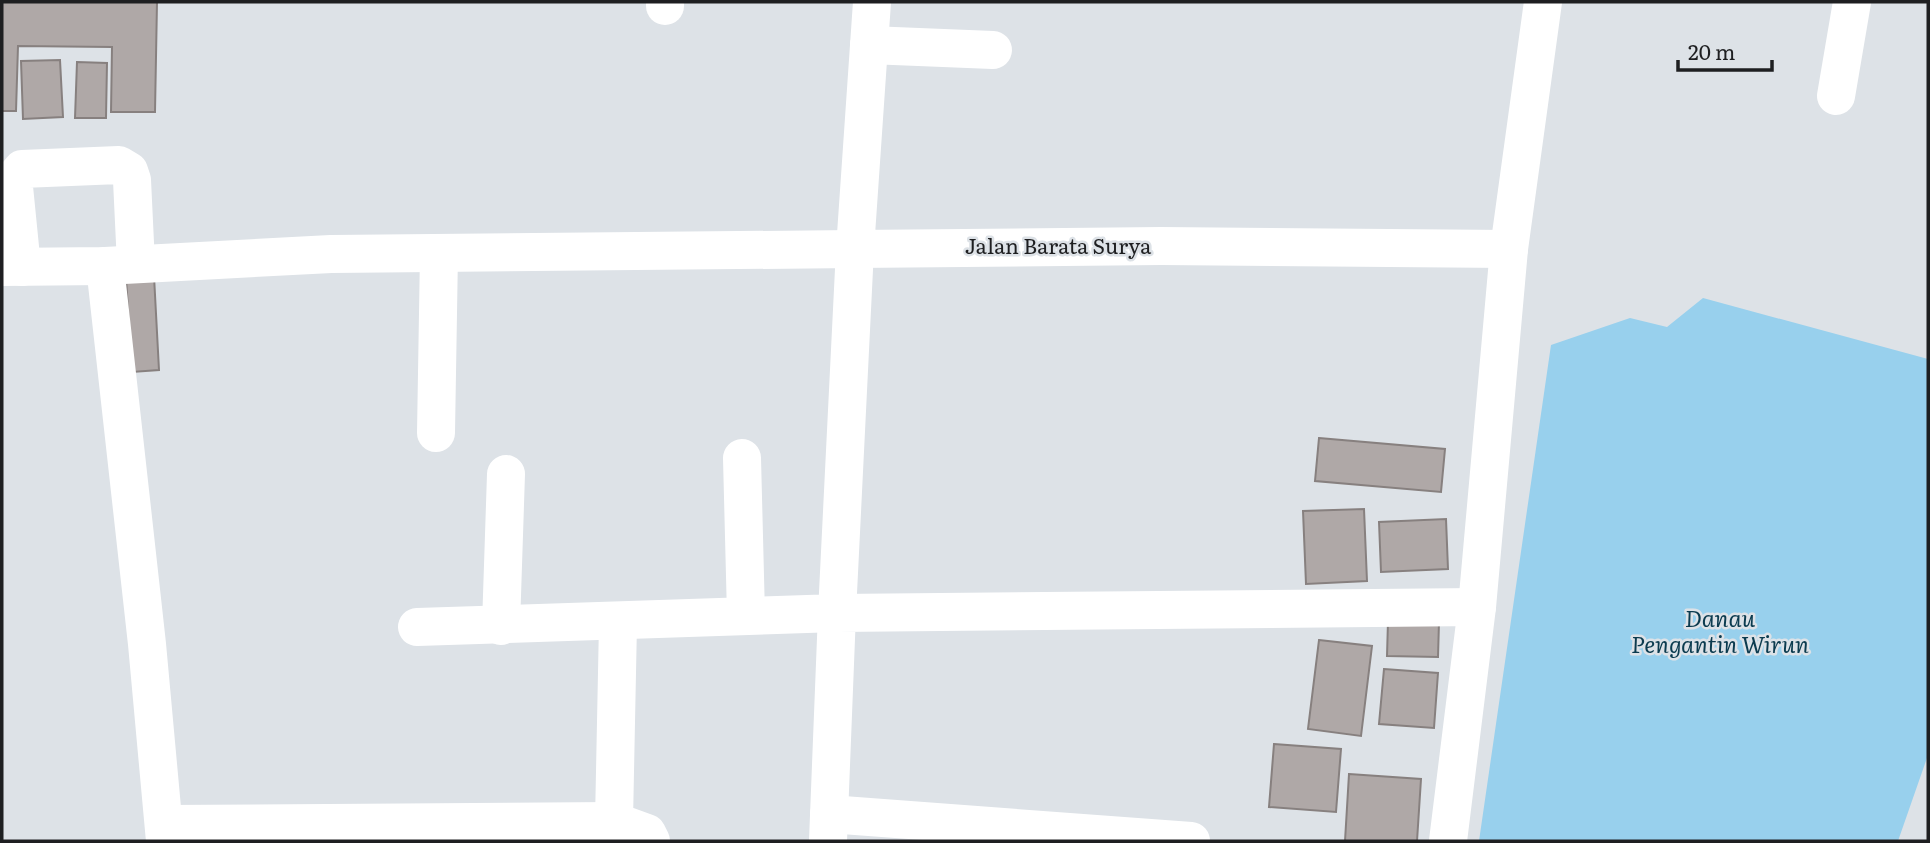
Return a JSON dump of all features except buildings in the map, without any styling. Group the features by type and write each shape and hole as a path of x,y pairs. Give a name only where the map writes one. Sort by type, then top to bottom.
{"street":[{"path":"872,2 855,249 829,828 1191,841"},
{"path":"1448,841 1477,607 1509,249 1543,2"},
{"path":"1836,96 1852,2"},
{"path":"869,45 993,50"},
{"path":"12,267 14,187 16,176 23,169 119,165 129,171 132,180 120,265 165,832 614,821 647,833 652,841"},
{"name":"Jalan Barata Surya","path":"12,267 120,265 331,254 1175,246 1509,249"},
{"path":"436,433 439,253"},
{"path":"742,458 746,615"},
{"path":"501,626 506,474"},
{"path":"417,627 618,623 746,615 837,613 1477,607"},
{"path":"614,821 618,623"}],"water":[{"name":"Danau Pengantin Wirun","path":"1703,298 1928,359 1928,755 1898,841 1479,841 1551,345 1630,318 1667,327"}]}
